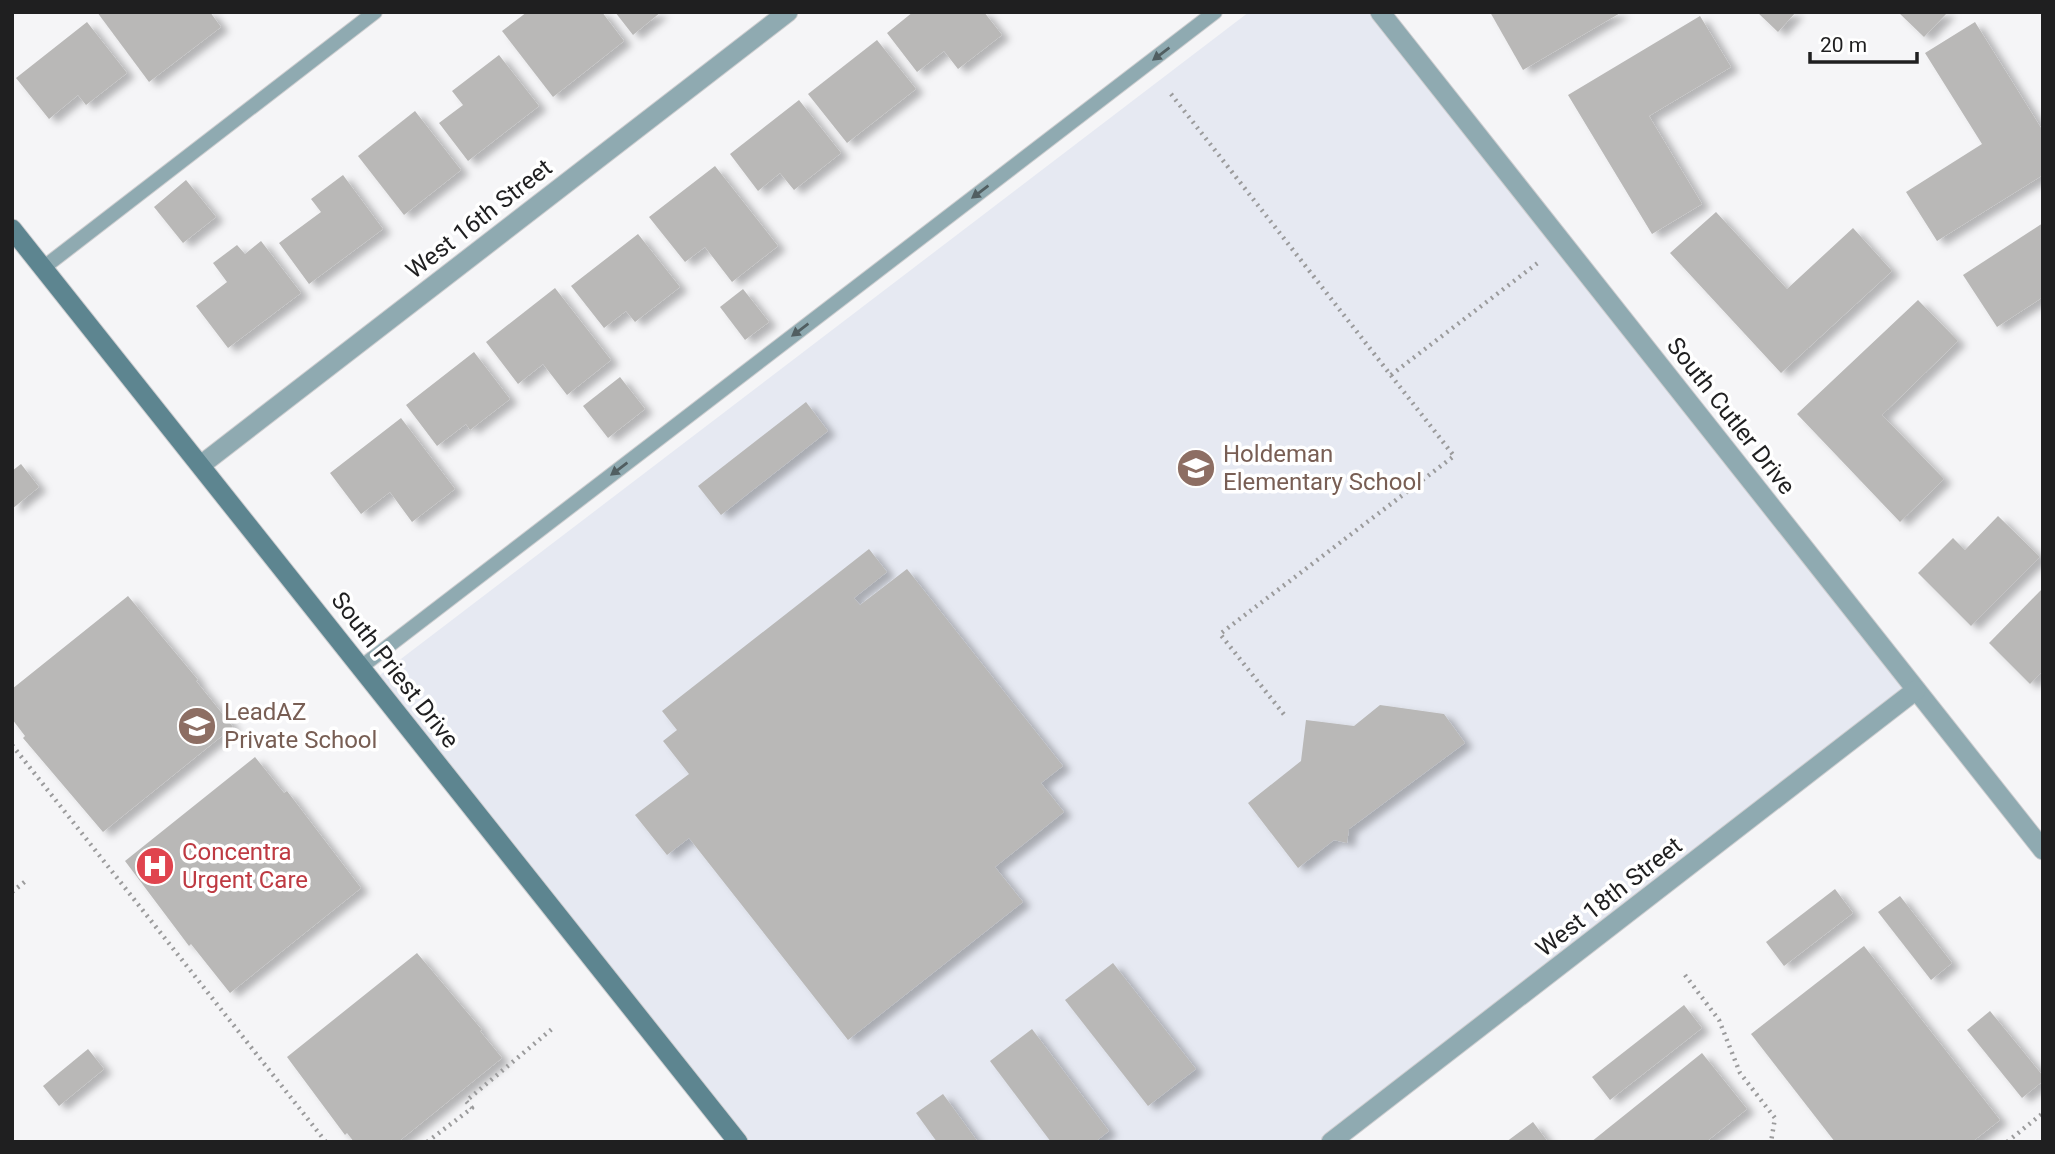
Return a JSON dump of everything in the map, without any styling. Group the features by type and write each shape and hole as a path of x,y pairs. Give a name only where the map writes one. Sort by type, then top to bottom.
{"main road":[{"name":"South Priest Drive","path":"12,229 738,1142"}],"street":[{"name":"West 16th Street","path":"201,465 788,12"},
{"name":"South Cutler Drive","path":"1380,12 2043,850"},
{"name":"West 18th Street","path":"1331,1142 1916,690"}],"lane":[{"path":"43,268 374,12"},
{"path":"361,667 1215,12"}],"path":[{"path":"1171,94 1454,456 1220,634 1286,717"},
{"path":"1391,375 1539,262"},
{"path":"12,745 326,1142"},
{"path":"12,892 27,880"},
{"path":"1685,975 1719,1020 1740,1073 1775,1118 1771,1142"},
{"path":"427,1142 472,1108 466,1101 553,1028"},
{"path":"2007,1142 2043,1113"}],"shaded area":[{"name":"Holdeman Elementary School","path":"1249,12 1380,12 1916,690 1331,1142 738,1142 372,681"}],"building":[{"path":"97,12 210,12 221,27 149,82"},
{"path":"527,12 602,12 624,41 553,97 502,31"},
{"path":"615,12 661,12 633,35"},
{"path":"913,12 984,12 1002,35 958,69 944,51 917,72 887,33"},
{"path":"1490,12 1622,12 1523,70"},
{"path":"1757,12 1796,12 1778,32"},
{"path":"1898,12 1948,12 1924,37"},
{"path":"1700,16 1731,67 1649,116 1702,204 1652,234 1568,95"},
{"path":"87,22 127,73 86,105 78,95 49,119 16,78"},
{"path":"1975,22 2043,131 2043,175 1937,241 1906,192 1982,144 1925,53"},
{"path":"877,40 916,89 847,143 808,94"},
{"path":"499,55 539,106 468,161 439,123 463,105 452,91"},
{"path":"799,100 841,153 794,190 780,173 758,191 730,154"},
{"path":"415,111 461,170 404,215 358,156"},
{"path":"715,166 778,246 732,282 705,247 685,262 649,217"},
{"path":"343,175 383,229 309,284 279,243 321,212 311,199"},
{"path":"186,180 216,217 183,243 154,207"},
{"path":"1716,212 1787,289 1853,228 1892,271 1781,373 1670,253"},
{"path":"2043,223 2043,297 1997,327 1963,275"},
{"path":"638,234 680,287 635,322 626,311 604,328 571,286"},
{"path":"261,241 301,293 228,348 196,306 227,282 213,263 237,245 245,254"},
{"path":"555,288 611,360 567,395 543,364 518,384 486,342"},
{"path":"743,289 769,322 745,340 720,307"},
{"path":"1918,300 1958,341 1882,415 1944,479 1900,522 1797,414"},
{"path":"474,352 510,399 470,430 466,424 437,446 406,405"},
{"path":"620,377 645,409 608,438 583,406"},
{"path":"806,402 828,431 721,515 698,486"},
{"path":"401,418 455,489 412,522 390,492 361,514 330,473"},
{"path":"21,464 39,487 12,509 12,471"},
{"path":"1998,516 2040,557 1971,626 1918,573 1953,538 1965,550"},
{"path":"869,549 887,572 854,598 860,605 907,569 1063,766 1041,783 1064,812 995,867 1023,902 848,1040 689,838 667,855 635,815 689,774 663,741 677,730 662,711"},
{"path":"2043,588 2043,671 2030,684 1989,643"},
{"path":"128,596 233,727 103,832 23,738 25,736 12,719 12,689"},
{"path":"1380,705 1444,714 1465,743 1349,829 1347,843 1334,840 1298,868 1248,803 1301,761 1306,720 1354,726"},
{"path":"255,757 284,793 287,791 361,888 230,993 191,944 189,946 125,861"},
{"path":"1835,889 1853,913 1784,966 1766,942"},
{"path":"1900,896 1952,963 1931,980 1878,912"},
{"path":"1864,946 2000,1120 1972,1142 1835,1142 1751,1034"},
{"path":"417,953 502,1058 398,1142 354,1142 347,1133 345,1135 287,1057"},
{"path":"1113,963 1196,1069 1148,1106 1065,1000"},
{"path":"1684,1005 1702,1028 1610,1100 1592,1077"},
{"path":"1990,1011 2043,1076 2043,1081 2022,1098 1967,1030"},
{"path":"1032,1029 1109,1131 1095,1142 1051,1142 990,1061"},
{"path":"88,1049 104,1069 59,1106 43,1086"},
{"path":"1702,1053 1747,1109 1706,1142 1591,1142"},
{"path":"943,1094 978,1142 937,1142 916,1113"},
{"path":"1533,1122 1548,1142 1506,1142"}],"place":[{"name":"Holdeman Elementary School","path":"1196,468"},
{"name":"LeadAZ Private School","path":"197,726"},
{"name":"Concentra Urgent Care","path":"155,866"}]}
